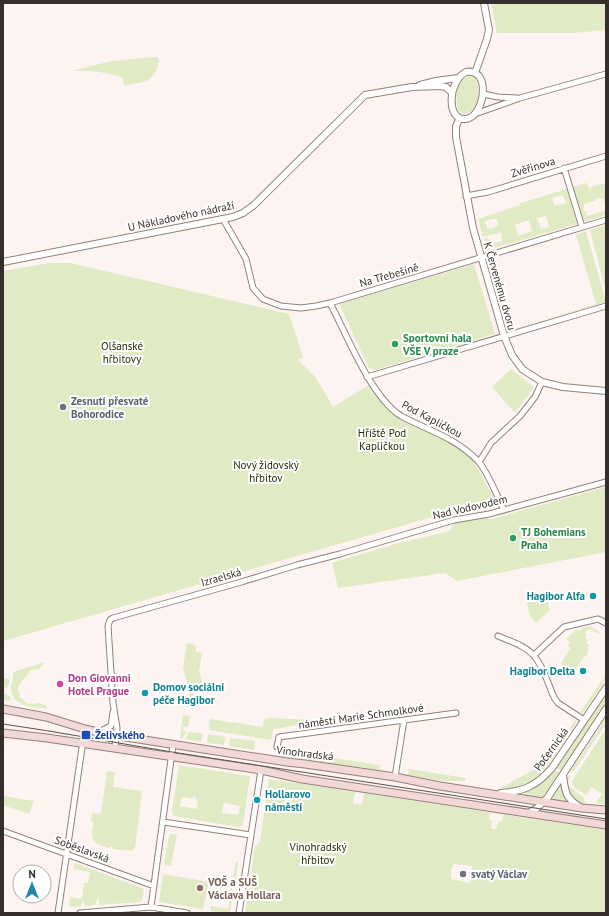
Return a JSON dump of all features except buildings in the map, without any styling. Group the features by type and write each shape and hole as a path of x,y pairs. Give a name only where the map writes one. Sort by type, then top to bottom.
{"main road":[{"name":"Vinohradská","path":"3,710 46,717 89,730 117,736 395,777 440,786 582,808 606,810"},
{"name":"Vinohradská","path":"3,733 82,743 261,770 302,779 606,825"}],"street":[{"path":"475,73 487,39 489,28 485,5"},
{"path":"412,87 428,82 458,78 466,72 475,73 481,80 483,94 479,107 474,114"},
{"path":"458,78 452,94 453,109 460,118 466,119 474,114 520,98 606,74"},
{"path":"412,87 446,87 452,94"},
{"name":"U Nákladového nádraží","path":"3,262 223,220 239,215 254,206 362,97 370,93 412,87"},
{"path":"483,94 498,97 520,98"},
{"name":"K Červenému dvoru","path":"460,118 455,131 466,196 481,258 508,348 517,362 530,375 542,382 563,387 606,390"},
{"name":"Zvěřinova","path":"466,196 488,192 606,156"},
{"path":"564,168 582,227"},
{"name":"Na Třebešíně","path":"223,220 246,258 253,288 263,299 281,306 301,308 330,302 606,220"},
{"name":"Pod Kapličkou","path":"330,302 368,377 385,402 395,412 444,435 459,444 479,462 504,510"},
{"path":"368,377 504,336 606,308"},
{"path":"479,462 491,443 520,416 535,397 542,382"},
{"name":"Nad Vodovodem","path":"340,554 454,520 489,514 606,482"},
{"name":"Izraelská","path":"113,703 108,632 110,620 238,583 297,564 340,554"},
{"path":"534,655 564,627 598,619 606,623"},
{"path":"498,636 520,646 534,655 558,703 584,720"},
{"name":"Počernická","path":"493,794 518,791 527,788 542,779 552,768 606,688"},
{"path":"97,732 111,726 113,703"},
{"path":"113,703 117,728 115,748"},
{"name":"Počernická","path":"529,813 544,802 606,710"},
{"name":"náměstí Marie Schmolkové","path":"277,748 279,737 456,713"},
{"path":"395,777 404,720"},
{"path":"58,913 82,743 84,734 89,730"},
{"path":"151,908 173,745"},
{"path":"240,913 261,770"},
{"path":"563,775 566,794 582,808"},
{"path":"163,822 251,835"},
{"name":"Soběslavská","path":"3,831 154,886"},
{"path":"80,913 151,908 187,913"}],"green space":[{"path":"491,3 606,3 606,30 573,33 497,33"},
{"path":"157,57 159,61 155,73 148,80 137,83 124,85 122,77 90,71 71,71 112,61"},
{"path":"469,76 474,77 476,81 478,86 478,96 475,107 468,113 464,114 461,113 458,107 457,93 458,87 464,79"},
{"path":"587,183 589,188 604,183 606,188 606,208 603,198 596,198 595,201 584,204 584,211 586,211 587,216 606,210 606,215 584,222 573,187"},
{"path":"567,189 577,224 487,250 484,239 488,237 490,244 502,241 502,236 501,233 499,233 483,237 478,219 520,205 520,203","holes":["563,195 566,203 555,206 552,198","546,216 549,227 541,229 537,218","497,219 499,225 494,228 487,229 485,221","529,220 532,231 518,236 515,225"]},
{"path":"606,225 606,292 590,230"},
{"path":"586,231 606,302 511,330 596,304 576,235"},
{"path":"49,263 70,263 289,314 303,357 298,360 316,378 333,407 369,385 391,413 399,419 445,438 473,460 497,504 450,512 3,641 3,271"},
{"path":"474,264 495,334 375,370 369,368 339,304"},
{"path":"511,369 534,387 515,413 492,387"},
{"name":"TJ Bohemians Praha","path":"606,487 606,552 457,581 445,573 338,588 332,563 395,544 450,531 454,523 485,517 491,519"},
{"path":"546,593 550,610 536,623 530,616 526,598"},
{"path":"590,626 600,632 598,634 590,629 587,630 585,633 587,636 585,638 588,640 586,643 589,645 587,648 589,649 586,656 568,679 561,663 571,648 568,645 570,642 566,639 577,629 579,631 582,628"},
{"path":"187,643 196,646 196,652 202,653 199,671 205,691 194,689 191,707 187,707 190,691 183,668"},
{"path":"45,662 39,669 31,670 19,685 18,690 19,696 29,705 31,703 40,703 46,705 47,708 31,707 20,703 13,696 11,690 13,672"},
{"path":"606,674 606,679 584,712 580,713"},
{"path":"4,678 9,679 10,681 8,687 4,688 5,694 11,699 9,701 3,700"},
{"path":"606,691 606,706 563,770 555,768"},
{"path":"183,715 190,716 188,727 183,726 183,731 187,731 182,739 180,738"},
{"path":"606,718 606,724 574,771 570,772"},
{"path":"210,719 263,727 264,719 314,720 315,723 273,729 271,740 209,730"},
{"path":"576,719 576,723 548,765 546,765 546,762"},
{"path":"606,729 606,805 596,803 602,794 591,787 586,795 574,787 571,783"},
{"path":"189,732 203,733 201,742 185,739"},
{"path":"208,734 225,737 224,745 207,743"},
{"path":"230,738 255,741 254,750 229,746"},
{"path":"280,750 380,765 379,770 279,756"},
{"path":"179,765 250,776 243,825 238,827 174,816 172,812","holes":["193,796 198,800 197,809 180,806 182,797 192,799","226,803 240,806 238,815 222,813 223,804"]},
{"path":"541,766 546,768 531,781 513,788 500,788"},
{"path":"409,769 466,778 465,781 445,781 408,775"},
{"path":"553,770 562,773 544,797 524,795 524,792 540,784"},
{"path":"107,771 115,772 113,787 142,791 135,848 131,851 113,849 113,847 110,846 109,848 103,846 95,842 92,837 94,822 91,821 92,813 101,814"},
{"name":"Vinohradský hřbitov","path":"269,779 355,792 353,803 362,805 364,793 606,830 606,913 245,913 255,847 260,841","holes":["490,813 503,815 502,822 499,821 496,829 492,829 492,821 489,820","454,864 472,866 475,877 471,878 470,883 451,879 451,870"]},
{"path":"568,781 569,786 583,797 586,805 573,798 568,789"},
{"path":"559,786 561,787 566,801 555,800 552,798"},
{"path":"3,796 34,801 29,814 3,805"},
{"path":"171,834 177,834 171,866 164,865 169,836"},
{"path":"236,861 238,863 236,879 233,881 232,889 234,891 229,913 211,911 211,906 228,909"},
{"path":"75,863 144,889 142,900 140,902 99,905 99,899 97,899 95,905 85,906 83,900 81,906 70,907 70,897 82,899 84,883 88,883 90,872 73,869"},
{"path":"163,874 209,882 203,909 159,902"}],"tram line":[{"path":"3,724 172,752 606,819"}],"place":[{"name":"Sportovní hala VŠE V praze","path":"395,344"},
{"name":"Zesnutí přesvaté Bohorodice","path":"63,407"},
{"name":"TJ Bohemians Praha","path":"513,538"},
{"name":"Hagibor Alfa","path":"593,596"},
{"name":"Hagibor Delta","path":"583,671"},
{"name":"Don Giovanni Hotel Prague","path":"60,684"},
{"name":"Domov sociální péče Hagibor","path":"145,693"},
{"name":"Želivského","path":"86,735"},
{"name":"Hollarovo náměstí","path":"257,800"},
{"name":"svatý Václav","path":"463,874"},
{"name":"VOŠ a SUŠ Václava Hollara","path":"200,888"}],"park label":[{"name":"Olšanské hřbitovy","path":"122,352"},
{"name":"Hříště Pod Kapličkou","path":"382,439"},
{"name":"Nový židovský hřbitov","path":"266,471"}]}
